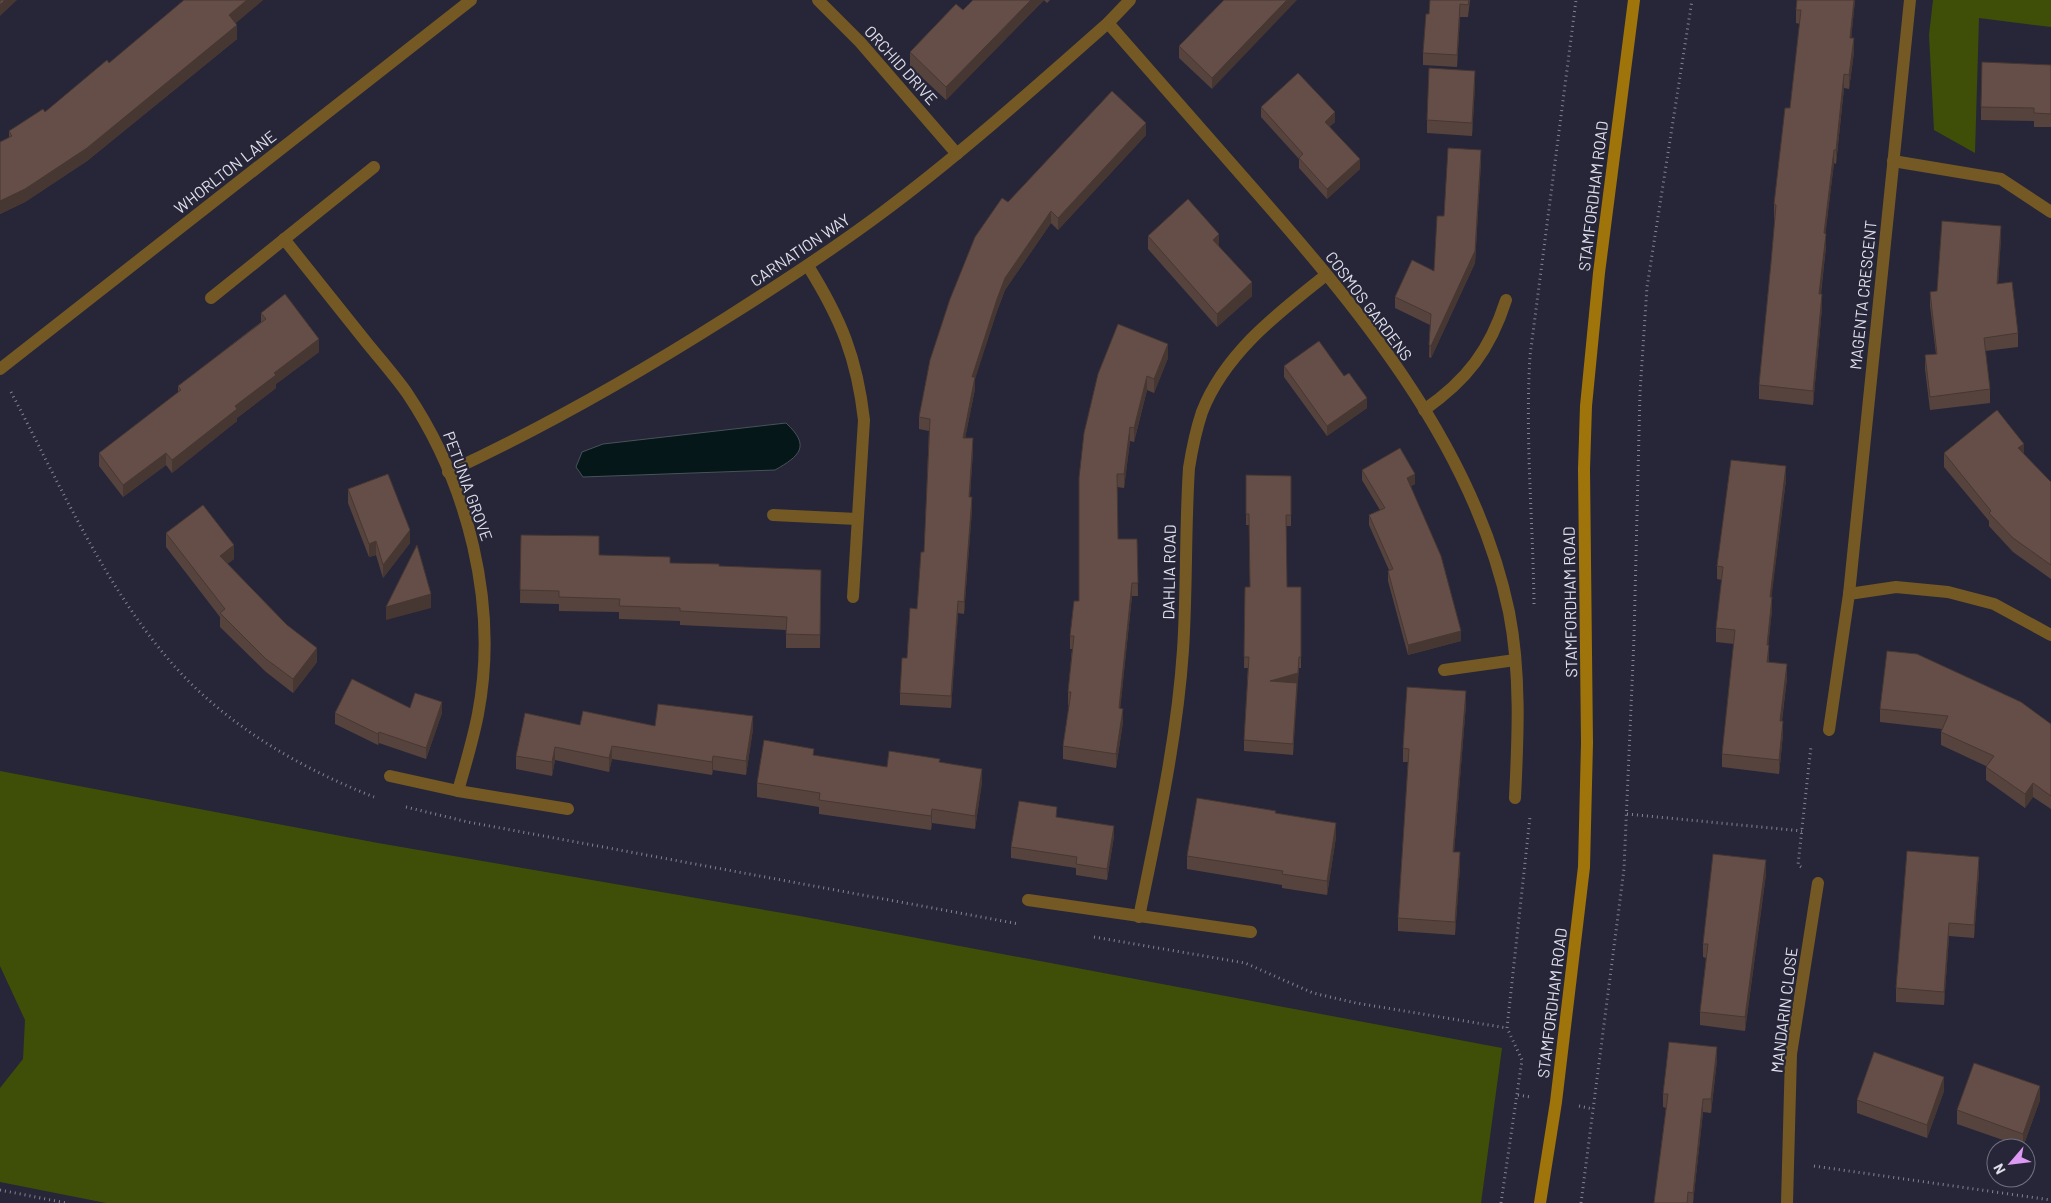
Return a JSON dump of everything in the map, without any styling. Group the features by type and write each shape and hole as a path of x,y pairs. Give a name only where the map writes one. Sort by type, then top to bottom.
{"main road":[{"name":"STAMFORDHAM ROAD","path":"1540,1203 1556,1102 1584,867 1588,743 1584,469 1586,406 1599,272 1634,0"}],"street":[{"name":"WHORLTON LANE","path":"0,370 471,0"},
{"name":"ORCHID DRIVE","path":"818,0 860,42 957,154"},
{"name":"CARNATION WAY","path":"448,472 576,408 636,375 808,266 884,212 957,154 1108,23 1130,0"},
{"name":"MAGENTA CRESCENT","path":"1829,730 1849,594 1910,0"},
{"name":"COSMOS GARDENS","path":"1108,23 1284,224 1326,275 1395,366 1424,410 1446,450 1480,520 1509,612 1515,660 1518,711 1515,798"},
{"path":"1893,161 2001,179 2051,212"},
{"path":"211,298 374,166"},
{"name":"PETUNIA GROVE","path":"284,239 406,392 428,427 448,472 471,533 480,579 483,672 478,713 458,791"},
{"path":"808,266 832,305 848,341 862,398 864,420 853,597"},
{"name":"DAHLIA ROAD","path":"1139,917 1165,788 1176,717 1183,651 1189,468 1194,439 1202,411 1214,389 1246,344 1326,275"},
{"path":"1424,410 1448,394 1479,360 1498,324 1506,300"},
{"path":"773,515 857,518"},
{"path":"1849,594 1896,587 1948,592 1994,604 2051,635"},
{"path":"1444,670 1515,660"},
{"path":"390,776 458,791 568,809"},
{"name":"MANDARIN CLOSE","path":"1787,1203 1791,1054 1818,883"},
{"path":"1028,900 1251,932"}],"path":[{"path":"1581,1203 1624,869 1634,638 1640,392 1647,286 1692,0"},
{"path":"9,388 110,576 143,626 170,660 202,694 271,748 306,768 381,800"},
{"path":"1818,883 1798,865 1812,744 1829,730"},
{"path":"404,807 468,822 1022,925"},
{"path":"1627,814 1802,831"},
{"path":"1090,937 1244,963 1313,993 1356,1003 1507,1028"},
{"path":"1788,1162 2051,1200"},
{"path":"0,1190 66,1203"}],"green space":[{"path":"1933,0 2051,0 2051,27 1979,18 1975,153 1934,130 1929,35"},
{"path":"0,771 378,843 800,916 1502,1048 1481,1203 106,1203 0,1182 0,1088 23,1059 25,1020 0,966"}],"shaded area":[{"path":"786,423 798,438 799,450 791,460 775,470 583,477 576,467 582,452 603,444"}],"building":[{"path":"184,0 247,0 229,15 237,25 87,148 25,189 0,201 0,142 12,136 9,131 43,109 45,112 107,60 109,63"},
{"path":"973,0 1031,0 946,87 910,52 956,4 963,10"},
{"path":"1224,0 1287,0 1212,78 1179,46"},
{"path":"1430,0 1469,0 1468,5 1460,4 1457,55 1423,53 1426,14 1429,14"},
{"path":"1797,0 1854,0 1850,38 1854,38 1849,75 1844,74 1836,150 1834,150 1824,233 1826,234 1819,294 1822,294 1813,391 1759,385 1776,205 1774,204 1785,108 1790,108 1801,10 1796,10"},
{"path":"1982,62 2051,65 2051,114 2034,113 2034,108 1981,107"},
{"path":"1429,68 1475,71 1472,123 1427,120"},
{"path":"1298,73 1335,112 1325,122 1360,159 1327,189 1299,158 1303,154 1261,107"},
{"path":"1112,91 1146,123 1058,218 1051,211 1005,278 972,377 975,377 963,438 973,438 969,497 972,497 964,602 958,601 951,696 900,693 902,658 907,658 910,608 917,609 921,552 924,552 930,419 919,417 930,360 950,299 975,237 1002,198 1008,202"},
{"path":"1448,148 1481,150 1475,251 1431,346 1429,345 1431,314 1395,297 1412,260 1434,271 1437,216 1444,216"},
{"path":"1188,199 1219,234 1213,240 1252,282 1217,314 1148,236"},
{"path":"1942,221 2001,226 1997,284 2012,282 2018,333 1984,338 1990,389 1930,397 1925,355 1937,354 1930,292 1937,291"},
{"path":"285,294 319,339 274,373 276,375 235,406 237,409 172,460 166,453 123,485 99,453 181,390 178,386 266,319 261,313"},
{"path":"1118,324 1168,344 1154,379 1147,376 1134,428 1130,427 1124,474 1117,474 1118,539 1137,539 1138,583 1132,583 1119,708 1123,709 1116,754 1063,746 1071,692 1068,692 1074,636 1070,636 1074,601 1079,601 1079,478 1084,433 1098,374"},
{"path":"1319,341 1344,376 1349,373 1367,398 1327,426 1284,366"},
{"path":"1997,410 2024,444 2018,448 2051,482 2051,565 2013,538 1989,513 1991,511 1944,453"},
{"path":"1400,448 1415,474 1407,478 1441,556 1461,631 1408,645 1388,571 1393,569 1369,515 1385,508 1362,470"},
{"path":"1731,460 1786,466 1770,597 1772,597 1767,645 1769,645 1767,662 1787,664 1780,721 1783,721 1779,760 1722,754 1735,630 1716,628 1723,567 1717,566"},
{"path":"388,474 410,530 383,565 376,541 369,544 348,489"},
{"path":"1246,475 1291,476 1291,515 1286,515 1287,587 1301,587 1301,657 1299,657 1298,673 1270,681 1297,683 1293,744 1244,740 1249,657 1244,657 1245,587 1250,587 1249,514 1246,514"},
{"path":"203,505 234,545 220,556 287,625 317,648 293,679 266,659 220,613 225,609 166,533"},
{"path":"521,535 599,536 599,555 670,557 670,563 821,570 820,635 786,634 787,617 680,611 680,608 619,606 620,599 559,597 559,591 520,590"},
{"path":"417,545 431,594 386,607"},
{"path":"1887,651 1917,654 2021,702 2051,724 2051,796 2033,783 2025,794 1986,767 1994,756 1941,732 1948,716 1880,709"},
{"path":"352,679 410,708 415,693 442,702 426,748 379,732 378,734 335,713"},
{"path":"1407,687 1466,691 1453,852 1460,852 1455,922 1398,918 1409,749 1403,748"},
{"path":"658,704 753,716 746,761 713,756 712,762 612,746 609,758 555,747 552,762 516,756 525,713 580,725 583,711 655,726"},
{"path":"764,740 814,749 813,755 887,767 889,751 940,759 939,762 982,769 975,816 932,809 931,816 819,800 820,793 757,783"},
{"path":"1197,798 1336,823 1327,881 1282,874 1283,871 1187,856"},
{"path":"1019,801 1057,807 1056,817 1114,826 1107,869 1076,864 1077,857 1011,847"},
{"path":"1907,851 1979,857 1974,925 1949,923 1944,992 1896,988"},
{"path":"1713,854 1766,860 1745,1017 1700,1012 1708,944 1703,944"},
{"path":"1669,1042 1717,1047 1711,1099 1703,1099 1693,1193 1688,1192 1687,1203 1654,1203 1668,1094 1663,1094"},
{"path":"1874,1052 1944,1077 1927,1125 1857,1100"},
{"path":"1974,1063 2040,1086 2023,1134 1957,1110"}]}
